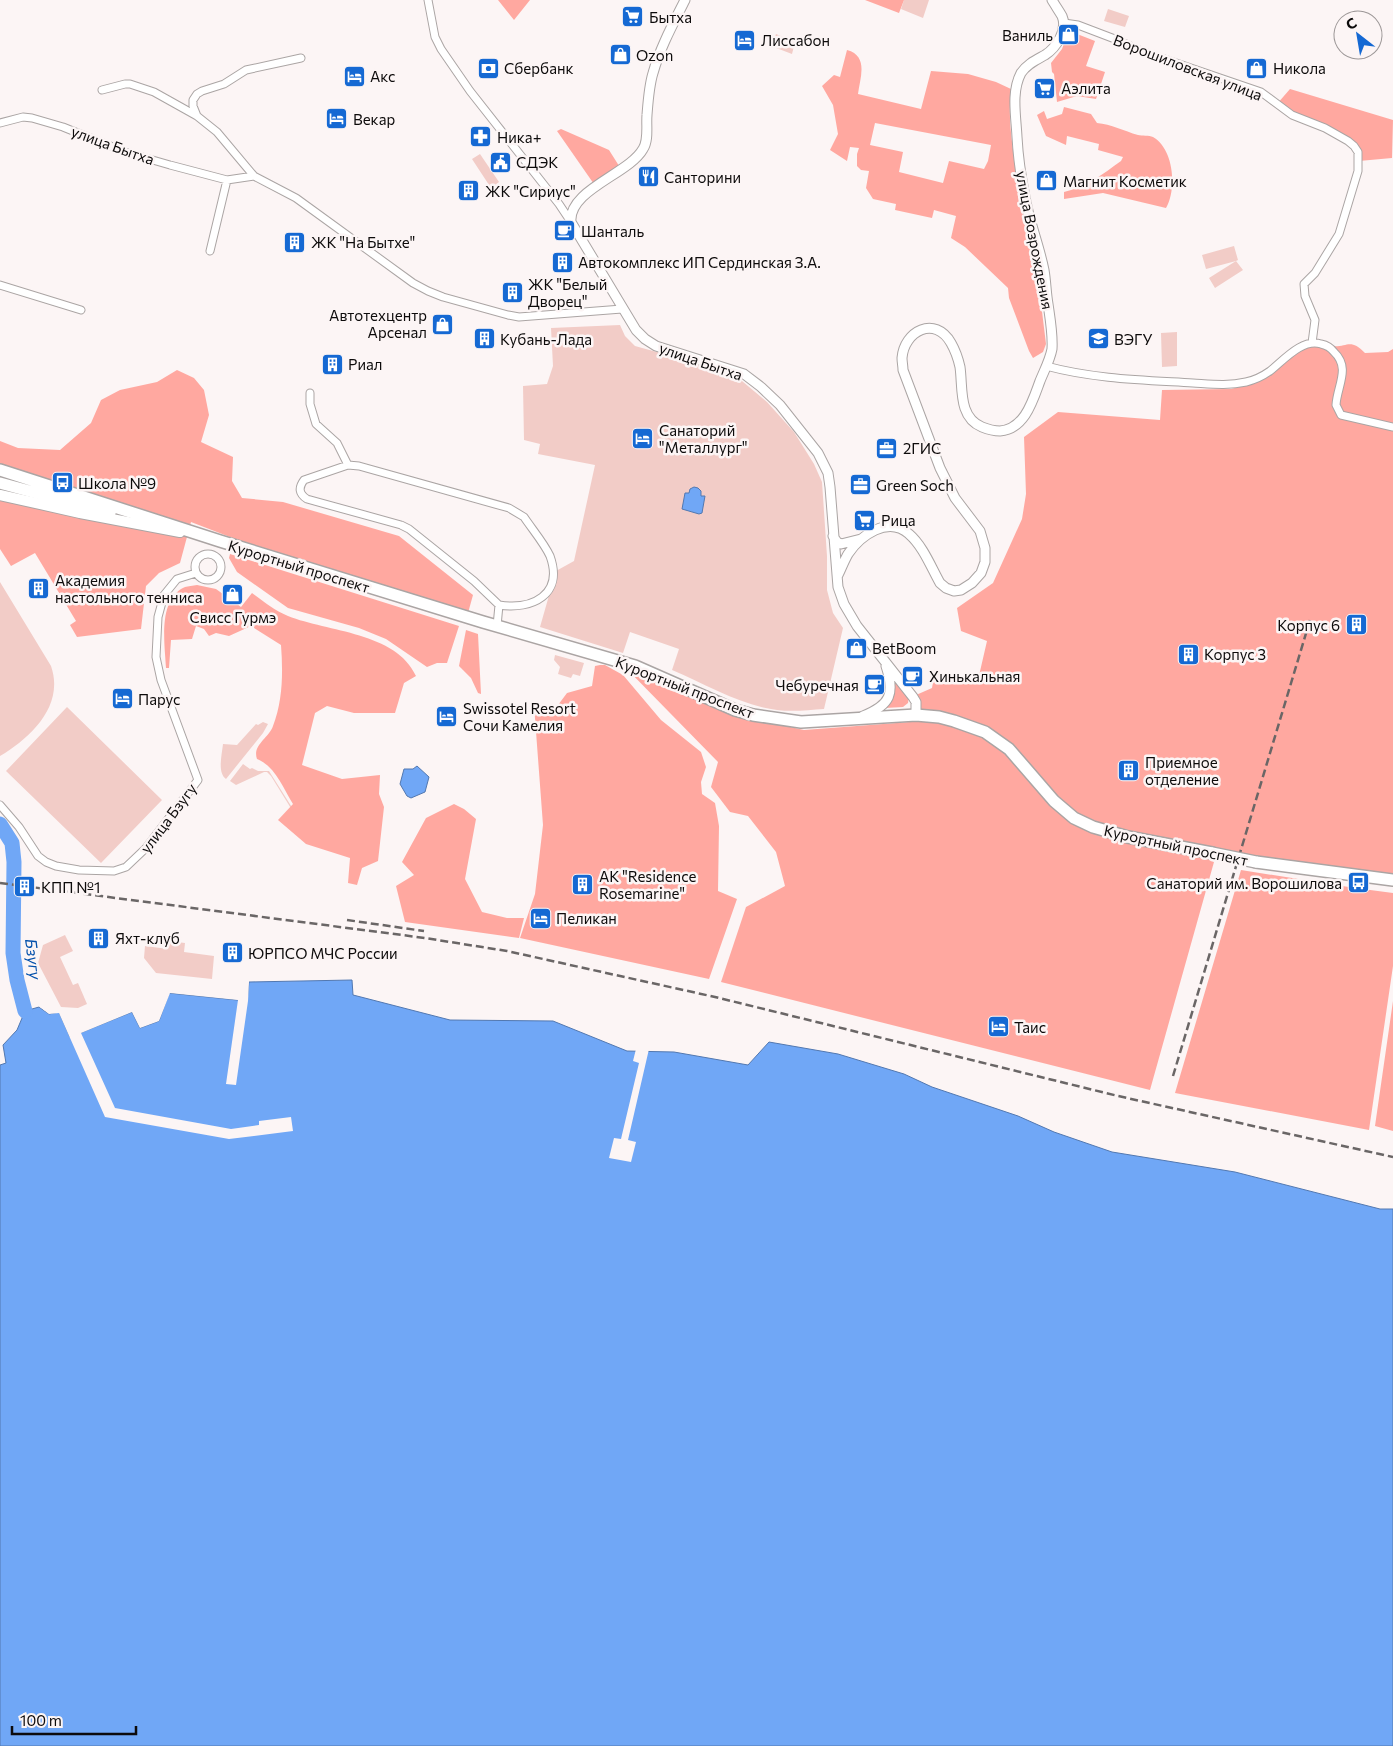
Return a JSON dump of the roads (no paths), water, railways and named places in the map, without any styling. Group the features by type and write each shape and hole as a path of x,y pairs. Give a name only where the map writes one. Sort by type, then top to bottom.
{"main road":[{"name":"Курортный проспект","path":"0,470 185,532"},
{"name":"Курортный проспект","path":"0,484 220,542 635,666 735,710 753,715 801,722 916,715 939,717 985,732 1009,749 1054,801 1074,818 1093,827 1114,834 1256,862 1393,880"},
{"path":"0,495 98,517 185,532"}],"street":[{"path":"428,0 435,37 441,49 470,91 571,222"},
{"path":"571,222 572,210 579,201 636,158 645,147 647,113 653,74 666,38 685,0"},
{"path":"1052,0 1064,23"},
{"name":"улица Возрождения","path":"838,575 848,554 862,538 877,529 889,526 898,527 908,532 919,546 940,582 946,588 954,591 961,590 972,583 981,573 985,562 980,531 955,498 940,468 903,370 902,358 912,336 926,328 936,328 944,333 957,354 965,411 970,419 978,426 988,430 1001,431 1015,425 1027,414 1052,350 1052,334 1044,270 1024,188 1018,148 1015,92 1021,74 1027,65 1055,46 1064,23"},
{"name":"Ворошиловская улица","path":"1064,23 1078,25 1141,50 1261,92 1292,115 1325,128 1348,141 1358,152 1358,171 1339,234 1315,273 1304,284 1305,296 1315,320 1312,343"},
{"path":"197,116 193,100 202,91 224,84 246,70 301,58"},
{"path":"102,90 125,84 136,86 154,92 197,116 217,132 254,176 296,198 413,282 443,297 519,317 622,309"},
{"name":"улица Бытха","path":"0,123 23,117 43,120 125,152 226,180 254,176"},
{"path":"210,251 226,180"},
{"name":"улица Бытха","path":"571,222 622,309 636,330 645,339 656,346 744,374 762,387 780,405 818,453 828,473 840,595 847,610 913,697 916,702 916,715"},
{"path":"0,285 81,310"},
{"path":"1046,366 1091,375 1169,383 1230,385 1248,382 1261,377 1291,352 1312,343 1320,343 1332,350 1342,364 1343,373 1336,405 1341,415 1393,427"},
{"path":"310,393 310,404 316,424 337,443 348,465"},
{"path":"348,465 359,466 509,508 524,517 550,557 553,575 549,590 540,599 519,607 499,605 474,581 409,529 401,525 307,499 301,493 301,484 304,480 348,465"},
{"path":"833,536 841,544 862,538"},
{"path":"213,554 220,542"},
{"path":"206,554 213,554 219,558 222,565 221,572 217,577 203,580 196,573 197,559 206,554"},
{"name":"улица Бзугу","path":"0,806 19,827 38,856 56,866 79,870 114,871 126,867 146,848 198,780 161,680 156,657 158,617 164,595 177,579 196,573"},
{"path":"497,626 499,605"},
{"path":"859,718 872,713 888,700 891,681 883,659"}],"water":[{"path":"694,487 701,491 701,496 705,496 702,513 699,514 682,509 685,493 689,493 690,489"},
{"path":"417,766 429,777 425,792 411,798 407,796 400,784 404,769 413,769"},
{"path":"352,980 353,995 450,1020 553,1021 627,1051 674,1052 748,1065 769,1042 838,1054 904,1074 932,1087 1018,1116 1054,1132 1112,1152 1235,1172 1380,1209 1393,1209 1393,1746 0,1746 0,1065 6,1063 3,1045 17,1030 25,1011 39,1007 49,1014 59,1012 70,1037 132,1012 140,1028 159,1021 169,993 247,1001 249,982"}],"waterway":[{"name":"Бзугу","path":"0,824 12,843 14,862 13,953 17,980 25,1011"}],"railway":[{"path":"1173,1076 1310,620"},
{"path":"0,883 425,938 507,951 715,997 1118,1096 1393,1157"},
{"path":"347,920 424,931"}],"place":[{"name":"Бытха","path":"633,17"},
{"name":"Ваниль","path":"1069,35"},
{"name":"Лиссабон","path":"745,40"},
{"name":"Ozon","path":"620,55"},
{"name":"Сбербанк","path":"488,68"},
{"name":"Никола","path":"1257,68"},
{"name":"Акс","path":"354,76"},
{"name":"Аэлита","path":"1045,88"},
{"name":"Векар","path":"337,119"},
{"name":"Ника+","path":"481,137"},
{"name":"СДЭК","path":"500,162"},
{"name":"Санторини","path":"648,177"},
{"name":"Магнит Косметик","path":"1047,181"},
{"name":"ЖК \"Сириус\"","path":"469,191"},
{"name":"Шанталь","path":"565,231"},
{"name":"ЖК \"На Бытхе\"","path":"295,242"},
{"name":"Автокомплекс ИП Сердинская З.А.","path":"562,262"},
{"name":"ЖК \"Белый Дворец\"","path":"512,293"},
{"name":"Автотехцентр Арсенал","path":"443,324"},
{"name":"Кубань-Лада","path":"484,339"},
{"name":"ВЭГУ","path":"1098,339"},
{"name":"Риал","path":"332,364"},
{"name":"Санаторий \"Металлург\"","path":"643,439"},
{"name":"2ГИС","path":"887,448"},
{"name":"Школа №9","path":"62,483"},
{"name":"Green Soch","path":"860,485"},
{"name":"Рица","path":"865,520"},
{"name":"Академия настольного тенниса","path":"39,589"},
{"name":"Свисс Гурмэ","path":"233,594"},
{"name":"Корпус 6","path":"1356,625"},
{"name":"BetBoom","path":"856,648"},
{"name":"Корпус 3","path":"1188,654"},
{"name":"Хинькальная","path":"913,676"},
{"name":"Чебуречная","path":"875,685"},
{"name":"Парус","path":"122,699"},
{"name":"Swissotel Resort Сочи Камелия","path":"447,717"},
{"name":"Приемное отделение","path":"1129,771"},
{"name":"Санаторий им. Ворошилова","path":"1358,883"},
{"name":"АК \"Residence Rosemarine\"","path":"583,885"},
{"name":"КПП №1","path":"25,887"},
{"name":"Пеликан","path":"540,918"},
{"name":"Яхт-клуб","path":"99,938"},
{"name":"ЮРПСО МЧС России","path":"232,953"},
{"name":"Таис","path":"998,1027"}]}
